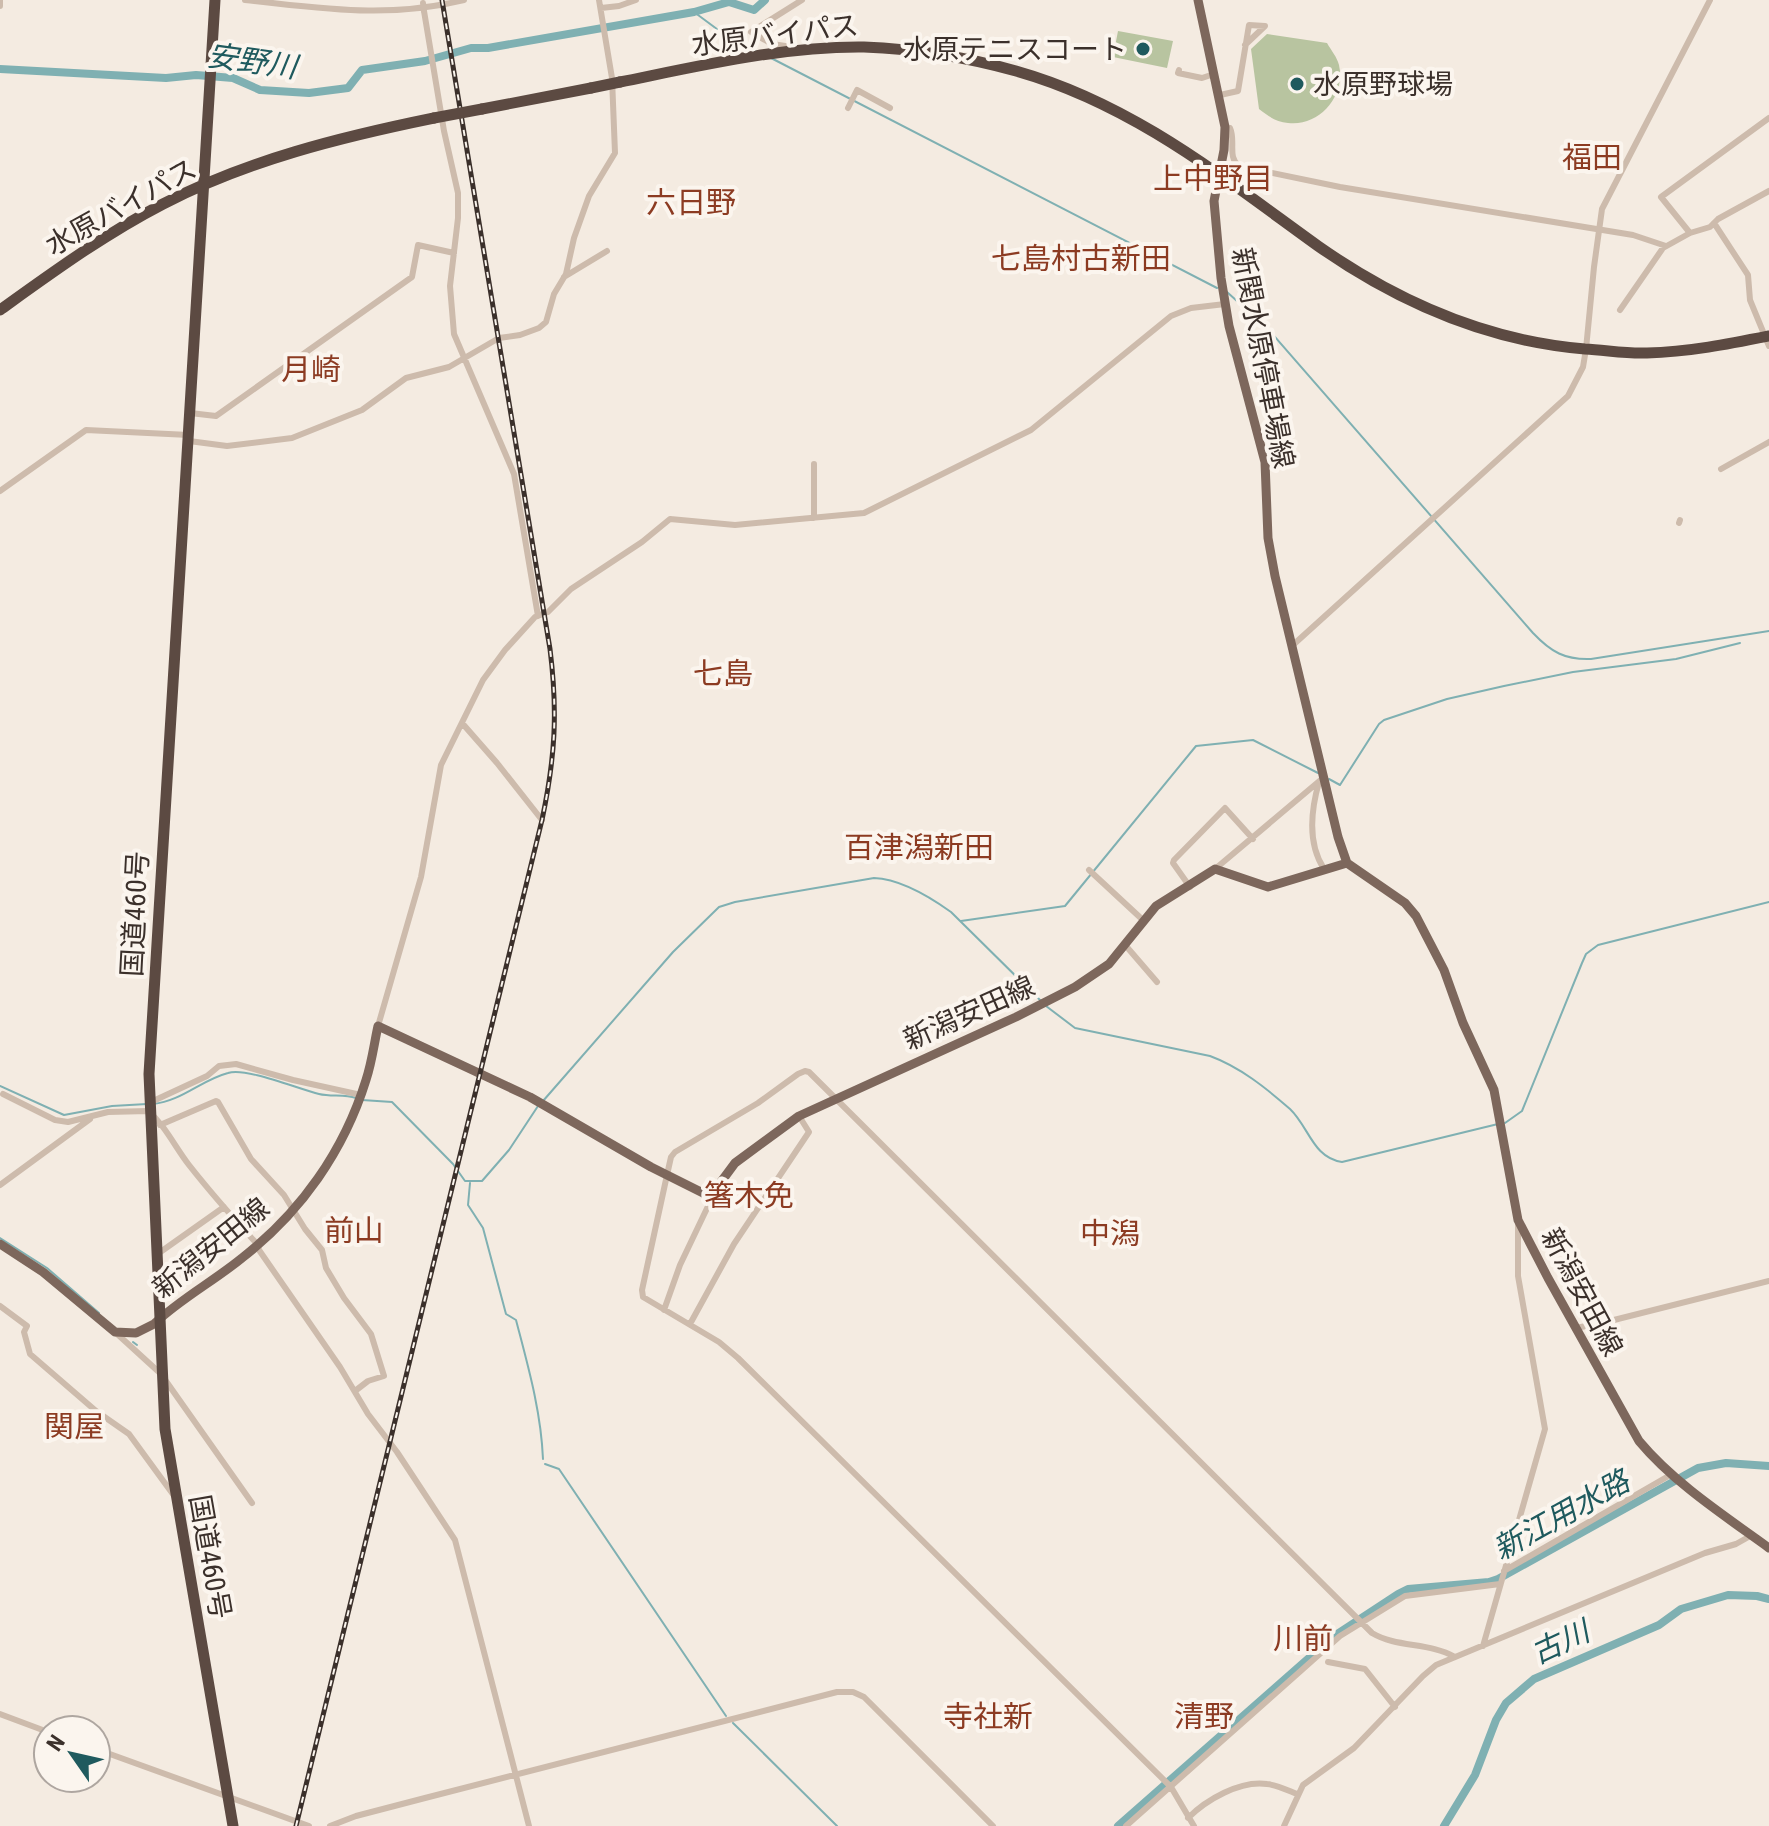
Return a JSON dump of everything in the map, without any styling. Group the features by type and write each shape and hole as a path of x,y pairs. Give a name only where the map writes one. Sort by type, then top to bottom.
{"highway":[{"name":"国道460号","path":"215,0 150,1060 165,1429 232,1825"},
{"name":"水原バイパス","path":"0,310 88,248 180,196 234,173 348,136 705,65 812,50 861,47 914,50 1018,72 1077,93 1130,118 1218,171 1320,247 1402,297 1487,331 1542,344 1645,353 1768,340"},
{"path":"206,158 212,172 234,173"},
{"path":"180,196 195,198 202,211"}],"main road":[{"name":"新関水原停車場線","path":"1198,0 1225,127 1214,201 1224,300 1265,462 1268,538 1321,780 1347,863"},
{"name":"新潟安田線","path":"1347,863 1397,896 1416,916 1444,970 1463,1023 1489,1077 1518,1220 1639,1441 1672,1474 1769,1548"},
{"path":"1215,869 1268,887 1347,863"},
{"name":"新潟安田線","path":"710,1193 735,1163 799,1116 1056,998 1109,964 1156,906 1215,869"},
{"name":"新潟安田線","path":"115,1332 136,1333 161,1317 258,1245 293,1210 328,1166 357,1106 378,1026"},
{"path":"378,1026 541,1104 667,1175 705,1194 710,1193"},
{"path":"0,1244 43,1272 115,1332"}],"street":[{"path":"245,0 371,12 464,0"},
{"path":"0,491 77,432 90,429 189,438 227,446 292,438 362,410 406,378 449,367 499,338 539,328 550,314 554,294 564,277 589,196 615,152 614,105 599,0"},
{"path":"601,11 636,0"},
{"path":"793,47 772,44 751,32 802,0"},
{"path":"1293,645 1564,400 1583,367 1598,229 1609,194 1710,0"},
{"path":"423,5 436,85 457,181 458,218 450,286 452,323 463,357 514,474 538,616"},
{"path":"1220,95 1238,91 1245,45"},
{"path":"1179,70 1178,73 1202,78 1214,74"},
{"path":"848,108 857,90 890,108"},
{"path":"1690,233 1661,197 1769,118"},
{"path":"1225,127 1232,132 1232,157 1239,166 1340,187 1633,235 1666,246"},
{"path":"1620,310 1666,246 1690,233 1702,231 1769,191"},
{"path":"1714,223 1748,275 1750,300 1768,340"},
{"path":"190,413 216,416 412,277 418,245 454,253"},
{"path":"564,277 607,251"},
{"path":"378,1026 421,877 441,765 479,687 497,660 538,616 548,612 571,589 642,542 670,519 735,525 864,513 1000,447 1048,418 1171,316 1224,300"},
{"path":"1721,469 1769,442"},
{"path":"814,464 814,518"},
{"path":"462,723 542,820"},
{"path":"1215,869 1321,780"},
{"path":"1321,780 1315,798 1313,839 1315,855 1324,869"},
{"path":"1190,887 1174,860 1225,808 1253,839"},
{"path":"1091,872 1144,921"},
{"path":"1126,946 1157,982"},
{"path":"3,1094 55,1120 68,1122 151,1108 219,1066 236,1064 361,1095"},
{"path":"1194,1826 1169,1784 738,1358 719,1342 643,1297 667,1175 675,1152 758,1103 802,1072 809,1072 1359,1620 1382,1639 1445,1651 1455,1657"},
{"path":"160,1125 218,1102 251,1159 284,1195 322,1250 326,1268 371,1334 384,1376 368,1381 355,1391"},
{"path":"151,1108 188,1164 258,1245 455,1540 529,1826"},
{"path":"0,1185 93,1116"},
{"path":"690,1324 734,1244 809,1132 799,1116"},
{"path":"664,1310 680,1265 710,1202 710,1193"},
{"path":"157,1255 224,1207"},
{"path":"1483,1646 1545,1429 1518,1276 1518,1220"},
{"path":"1575,1328 1769,1281"},
{"path":"0,1306 27,1326 24,1332 30,1354 96,1411 129,1434 175,1498"},
{"path":"115,1332 161,1374 252,1503"},
{"path":"1126,1826 1169,1784 1359,1620 1405,1596 1502,1577 1672,1474"},
{"path":"1284,1826 1303,1785 1354,1748 1429,1670 1752,1535"},
{"path":"1328,1662 1365,1669 1395,1707"},
{"path":"330,1826 356,1816 837,1692 853,1692 864,1697 993,1826"},
{"path":"0,1714 32,1726"},
{"path":"112,1755 309,1826"},
{"path":"1188,1818 1221,1795 1253,1784 1268,1784 1297,1794"}],"green space":[{"name":"水原テニスコート","path":"1118,31 1173,41 1167,68 1113,57"},
{"name":"水原野球場","path":"1267,34 1327,43 1338,62 1340,77 1334,98 1320,115 1299,123 1288,123 1276,120 1259,109 1251,49"}],"waterway":[{"name":"安野川","path":"0,69 166,78 196,75 233,78 260,90 309,93 348,88 362,70 425,61 471,48 488,48 694,12 729,2 754,10 765,0"},
{"path":"694,12 729,38 755,50"},
{"path":"771,58 1217,288"},
{"path":"1227,292 1269,330 1533,633 1552,650 1574,658 1591,659 1769,631"},
{"path":"1329,779 1340,785 1384,720 1447,699 1573,672 1676,659 1740,643"},
{"path":"961,921 1065,906 1196,746 1253,740 1318,773"},
{"path":"543,1101 673,952 719,907 735,902 874,878 905,885 951,912 1042,1002"},
{"path":"1505,1123 1522,1111 1586,954 1598,945 1769,902"},
{"path":"1046,1006 1075,1028 1210,1056 1232,1066 1290,1109 1324,1155 1342,1162 1498,1124"},
{"path":"153,1104 173,1099 218,1076 236,1072 319,1094 356,1098"},
{"path":"0,1086 64,1115 112,1106 147,1104"},
{"path":"362,1100 392,1102 453,1164 465,1181 482,1181 509,1150 538,1106"},
{"path":"470,1183 468,1205 483,1228 506,1314 516,1320 537,1406 543,1459"},
{"path":"0,1238 47,1268 99,1313"},
{"path":"133,1342 137,1345"},
{"name":"新江用水路","path":"1118,1826 1334,1636 1398,1594 1408,1589 1498,1579 1698,1468 1726,1463 1769,1466"},
{"path":"545,1464 559,1469 726,1716"},
{"name":"古川","path":"1444,1826 1475,1775 1496,1720 1506,1703 1534,1679 1659,1625 1681,1609 1728,1595 1769,1599"},
{"path":"733,1723 837,1826"}],"railway":[{"path":"296,1826 542,820 552,756 554,694 550,649 442,0"}],"place":[{"name":"水原テニスコート","path":"1143,49"},
{"name":"水原野球場","path":"1297,84"}],"district":[{"name":"福田","path":"1592,157"},
{"name":"上中野目","path":"1213,178"},
{"name":"六日野","path":"691,202"},
{"name":"七島村古新田","path":"1081,258"},
{"name":"月崎","path":"311,369"},
{"name":"七島","path":"723,673"},
{"name":"百津潟新田","path":"919,847"},
{"name":"箸木免","path":"749,1195"},
{"name":"前山","path":"354,1230"},
{"name":"中潟","path":"1110,1233"},
{"name":"関屋","path":"74,1426"},
{"name":"川前","path":"1303,1638"},
{"name":"寺社新","path":"988,1716"},
{"name":"清野","path":"1204,1716"}]}
